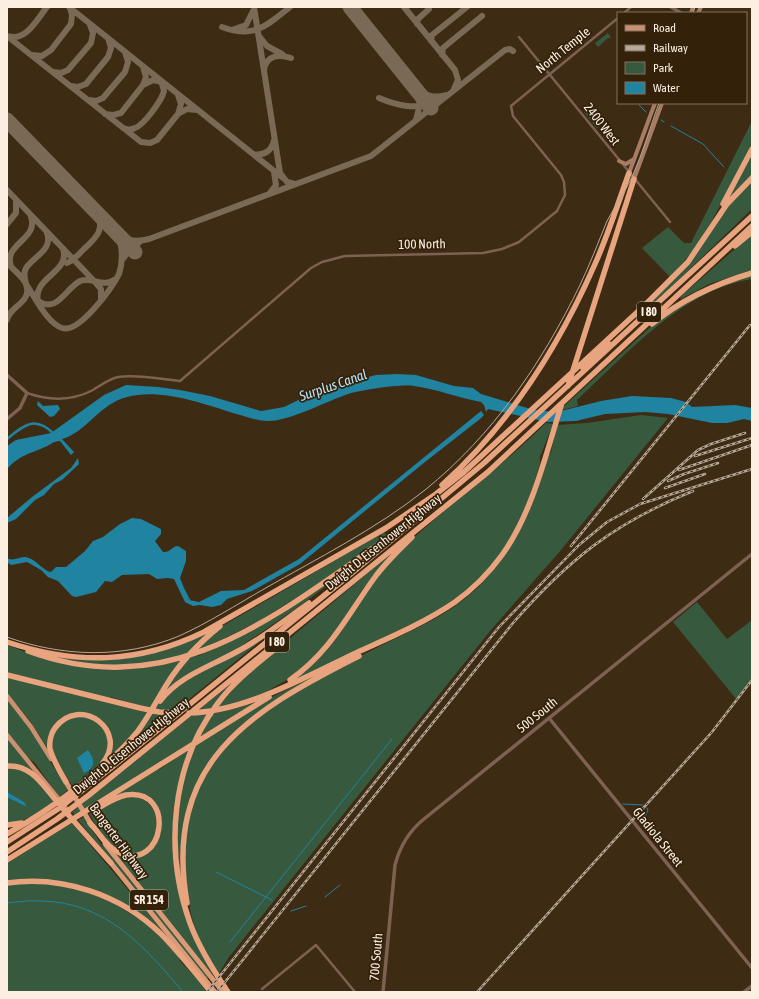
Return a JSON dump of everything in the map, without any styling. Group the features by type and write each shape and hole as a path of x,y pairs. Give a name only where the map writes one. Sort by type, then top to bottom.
{"highway":[{"path":"708,235 752,149"},
{"path":"386,528 456,473 485,443 518,400 573,309 595,264 629,173"},
{"path":"546,407 556,394 688,262 708,235 727,204 752,178"},
{"path":"196,936 187,906 183,878 183,839 193,795 203,774 218,752 245,724 284,697 331,670 440,614 485,576 513,539 529,504 634,179"},
{"name":"Dwight D. Eisenhower Highway","path":"7,842 52,813 112,767 420,516 546,407 752,214"},
{"name":"Dwight D. Eisenhower Highway","path":"7,852 57,819 89,795 342,588 488,472 752,226"},
{"path":"696,278 752,232"},
{"path":"613,356 659,318 685,300 718,284 752,273"},
{"path":"7,643 71,657 93,659 123,657 149,653 179,643 244,610 386,528 436,494 464,472 645,305"},
{"path":"278,689 303,671 326,650 384,566 441,510"},
{"path":"7,643 44,657 70,664 93,667 126,668 164,663 206,650 234,637 300,598 420,516"},
{"path":"7,834 35,817 86,779 123,748 167,693 185,678 240,650 347,577"},
{"path":"226,992 211,973 182,898 175,850 179,793 186,763 193,745 211,712 233,685 331,601 342,588"},
{"path":"7,675 159,712 183,714 212,712 231,708 278,689 434,615 452,604"},
{"path":"152,711 181,662 201,642 244,610"},
{"path":"7,860 261,702 333,664"},
{"path":"66,782 50,749 51,737 53,731 61,722 76,715 88,715 98,720 107,730 110,740 110,750 105,760 86,779"},
{"path":"7,766 16,766 28,770 52,793 111,863"},
{"name":"Bangerter Highway","path":"66,782 90,823 111,853 211,973"},
{"path":"59,828 117,798 130,795 143,797 152,804 158,814 160,826 158,837 150,848 132,855 124,854 115,850 90,823"},
{"path":"7,825 20,824 35,817"},
{"name":"Bangerter Highway","path":"111,863 204,982 215,992"},
{"path":"7,883 37,881 65,884 97,893 119,903 140,916 161,934 204,982 211,992"}],"main road":[{"path":"629,173 655,104"},
{"path":"634,179 662,104"},
{"path":"619,161 626,164 634,158"},
{"name":"Bangerter Highway","path":"7,696 39,739 66,782"},
{"path":"7,735 52,793"}],"street":[{"name":"North Temple","path":"521,97 617,19"},
{"name":"2400 West","path":"519,37 670,222"},
{"name":"100 North","path":"28,393 55,399 71,398 84,394 111,379 122,377 180,381 311,268 322,262 345,256 494,251 519,242 556,211 564,200 566,190 561,175 511,111 513,103 521,97"},
{"path":"7,375 20,388 28,393 23,403 7,419"},
{"path":"20,388 23,403"},
{"name":"500 South","path":"389,924 395,865 401,847 410,833 427,816 752,554"},
{"name":"Gladiola Street","path":"549,718 752,968"},
{"name":"700 South","path":"383,992 389,924"},
{"path":"262,989 316,945 355,992"},
{"path":"744,992 752,986"}],"green space":[{"path":"608,33 611,38 608,38 598,47 595,43"},
{"path":"587,110 600,126 597,128 584,112"},
{"path":"752,121 752,143 713,219 694,250 670,277 642,248 668,227 684,243 691,243"},
{"path":"752,151 752,176 728,200"},
{"path":"752,179 752,209 668,290 631,322 695,256 722,212"},
{"path":"752,234 752,270 709,284 681,299 680,297"},
{"path":"752,275 752,279 726,285 702,296 679,310 636,344 577,400 578,406 562,410 563,407 656,322 694,296"},
{"path":"641,415 668,418 561,550 490,631 229,957 218,975 202,947 192,918 185,872 185,828 189,810 196,794 226,744 248,725 284,698 384,644 431,621 464,600 474,591 500,562 519,530 534,496 546,459 551,452 557,425 587,423"},
{"path":"546,423 553,424 540,457 540,464 527,505 512,536 490,568 462,594 432,614 295,680 317,661 331,645 373,581 398,553 419,533 505,461"},
{"path":"384,532 387,536 332,575 261,620 197,652 198,656 220,646 350,566 351,567 305,602 211,666 162,696 186,659 219,628"},
{"path":"393,552 362,590 328,643 295,675 259,696 216,709 245,676"},
{"path":"697,602 727,639 752,620 752,678 737,700 673,622"},
{"path":"279,626 139,740 136,736 159,703 178,684"},
{"path":"209,632 186,656 153,664 100,666 42,654 130,658"},
{"path":"7,645 51,660 93,668 135,668 181,660 151,709 111,697 109,699 7,673"},
{"path":"354,656 245,722 228,737 214,754 194,792 187,813 183,834 181,879 177,860 177,824 179,801 183,780 195,745 272,697"},
{"path":"244,673 225,691 192,742 75,816 72,812"},
{"path":"7,677 148,713 136,730 108,761 111,739 91,714 59,721 48,749 30,721 7,693"},
{"path":"7,699 28,726 68,790 59,797 35,763 26,756 7,732"},
{"path":"256,702 257,703 197,739 211,714"},
{"path":"72,717 89,717 104,729 109,743 103,762 73,787 59,765 52,749 54,733 62,723"},
{"path":"7,738 33,771 32,772 7,764"},
{"path":"190,748 176,802 180,896 212,972 211,973 113,851 131,856 156,843 160,836 162,824 158,814 147,798 115,796 154,771 160,769"},
{"path":"7,767 22,770 34,778 54,801 26,819 7,824"},
{"path":"138,797 144,800 152,808 156,816 158,833 146,848 137,853 129,854 120,851 105,837 89,814 120,798"},
{"path":"84,817 103,847 209,977 207,979 78,820"},
{"path":"72,823 166,935 149,921 85,888 7,881 7,863"},
{"path":"26,883 68,886 110,901 147,924 178,955 180,961 206,989 204,992 7,992 7,884"}],"water":[{"path":"376,375 416,375 454,386 473,388 481,394 534,410 557,412 601,401 632,396 671,398 686,402 692,407 735,405 752,408 752,421 744,419 727,423 712,423 668,414 645,412 605,414 576,421 548,422 488,409 486,412 484,405 481,402 431,389 414,386 399,386 348,394 287,418 268,421 250,418 194,401 166,395 153,394 127,397 117,401 79,430 62,439 74,452 71,455 60,441 58,441 29,453 7,469 7,446 16,440 51,433 104,395 126,385 180,390 210,396 261,411 284,407 309,395 349,382"},
{"path":"38,401 43,406 58,405 60,409 54,416 50,417 37,405"},
{"path":"481,411 484,415 480,419 300,564 252,591 227,599 221,605 212,607 200,605 193,606 185,602 174,579 157,579 149,574 122,575 112,582 105,581 96,592 76,597 72,596 58,581 48,577 41,570 27,562 11,565 7,562 7,558 14,559 26,557 33,560 45,570 51,572 56,567 66,567 85,551 93,541 103,537 120,524 132,518 141,519 161,529 161,534 155,541 163,552 178,546 186,551 186,561 180,578 189,600 199,602 221,591 244,590 299,559"},
{"path":"78,458 79,464 62,480 54,484 44,495 35,500 16,519 7,523 7,518 71,468"},
{"path":"88,750 92,757 93,763 91,769 84,773 77,758"},
{"path":"7,792 24,802 27,807 7,797"}],"waterway":[{"path":"639,105 646,112"},
{"path":"671,126 703,144 724,167"},
{"path":"7,439 24,426 30,424 41,425 54,434"},
{"path":"185,591 190,600"},
{"path":"230,942 392,739"},
{"path":"623,804 643,805"},
{"path":"642,824 648,810 647,808"},
{"path":"216,872 272,900"},
{"path":"325,897 340,885"},
{"path":"7,903 24,901 64,903 85,909 104,918 138,943 183,992"},
{"path":"291,911 306,906"}],"taxiway":[{"path":"8,36 14,37 26,33 47,7"},
{"path":"69,7 283,178"},
{"path":"254,7 280,173 287,182 295,184"},
{"path":"222,27 243,32 259,29 274,20 290,7"},
{"path":"404,7 455,70 458,80 454,89"},
{"path":"431,41 432,35 467,7"},
{"path":"32,55 42,56 51,50 71,24 72,15 70,8"},
{"path":"417,24 418,19 429,9"},
{"path":"232,30 246,25 253,11"},
{"path":"442,55 443,48 482,16"},
{"path":"53,72 61,73 68,70 91,43 93,33 90,25"},
{"path":"7,36 141,142 150,143 157,140 178,114 181,104 178,95"},
{"path":"259,36 267,46 282,54"},
{"path":"71,86 78,87 86,84 108,57 111,48 108,38"},
{"path":"112,229 129,240 138,241 149,239 371,156 505,50 510,49 513,51"},
{"path":"89,100 96,101 103,98 125,72 128,62 125,52"},
{"path":"264,70 267,61 274,57 282,56 291,58"},
{"path":"105,114 113,115 121,113 143,85 146,77 143,67"},
{"path":"143,85 153,80 162,82"},
{"path":"123,128 134,129 148,117 163,95 164,91 161,81"},
{"path":"411,82 423,92 431,96 436,97 446,95"},
{"path":"415,89 420,104 416,120"},
{"path":"379,98 407,106 421,106 436,102"},
{"path":"178,114 187,109 197,110"},
{"path":"253,154 267,152 274,140"},
{"path":"269,194 276,185 274,172"},
{"path":"7,190 97,284"},
{"path":"7,224 16,213 16,200"},
{"path":"67,263 78,255 96,237 100,229 99,219 96,213"},
{"path":"11,266 10,258 12,252 30,231 32,225 31,217"},
{"path":"7,320 10,313 23,301 27,294 24,276 26,268 45,248 48,239 47,233"},
{"path":"7,263 22,278 50,320 62,328 69,328 86,317 110,289 119,274 122,254 117,235"},
{"path":"122,260 129,251 141,241"},
{"path":"38,301 40,286 62,264 64,257 63,249"},
{"path":"38,301 45,304 56,302 80,281 89,280 105,283 114,280"},
{"path":"95,282 101,289 101,300"}],"runway":[{"path":"350,7 431,108"},
{"path":"7,120 135,252"}],"tram line":[{"path":"693,12 695,7"},
{"path":"7,637 49,649 93,653 137,649 179,636 222,614 367,530 387,518 425,490 450,469 494,422 532,370 549,342 580,285 607,221 632,177 659,104"}],"railway":[{"path":"571,546 750,325"},
{"path":"643,499 698,450 711,444 745,433"},
{"path":"695,456 752,438"},
{"path":"679,470 752,445"},
{"path":"668,481 718,463"},
{"path":"207,992 499,627 579,545 607,522 640,504 752,469"},
{"path":"665,488 705,474"},
{"path":"217,992 513,623 533,601 553,580 594,545 639,516 693,491"},
{"path":"477,992 712,732 752,680"}],"water label":[{"name":"Surplus Canal","path":"333,385"}]}
